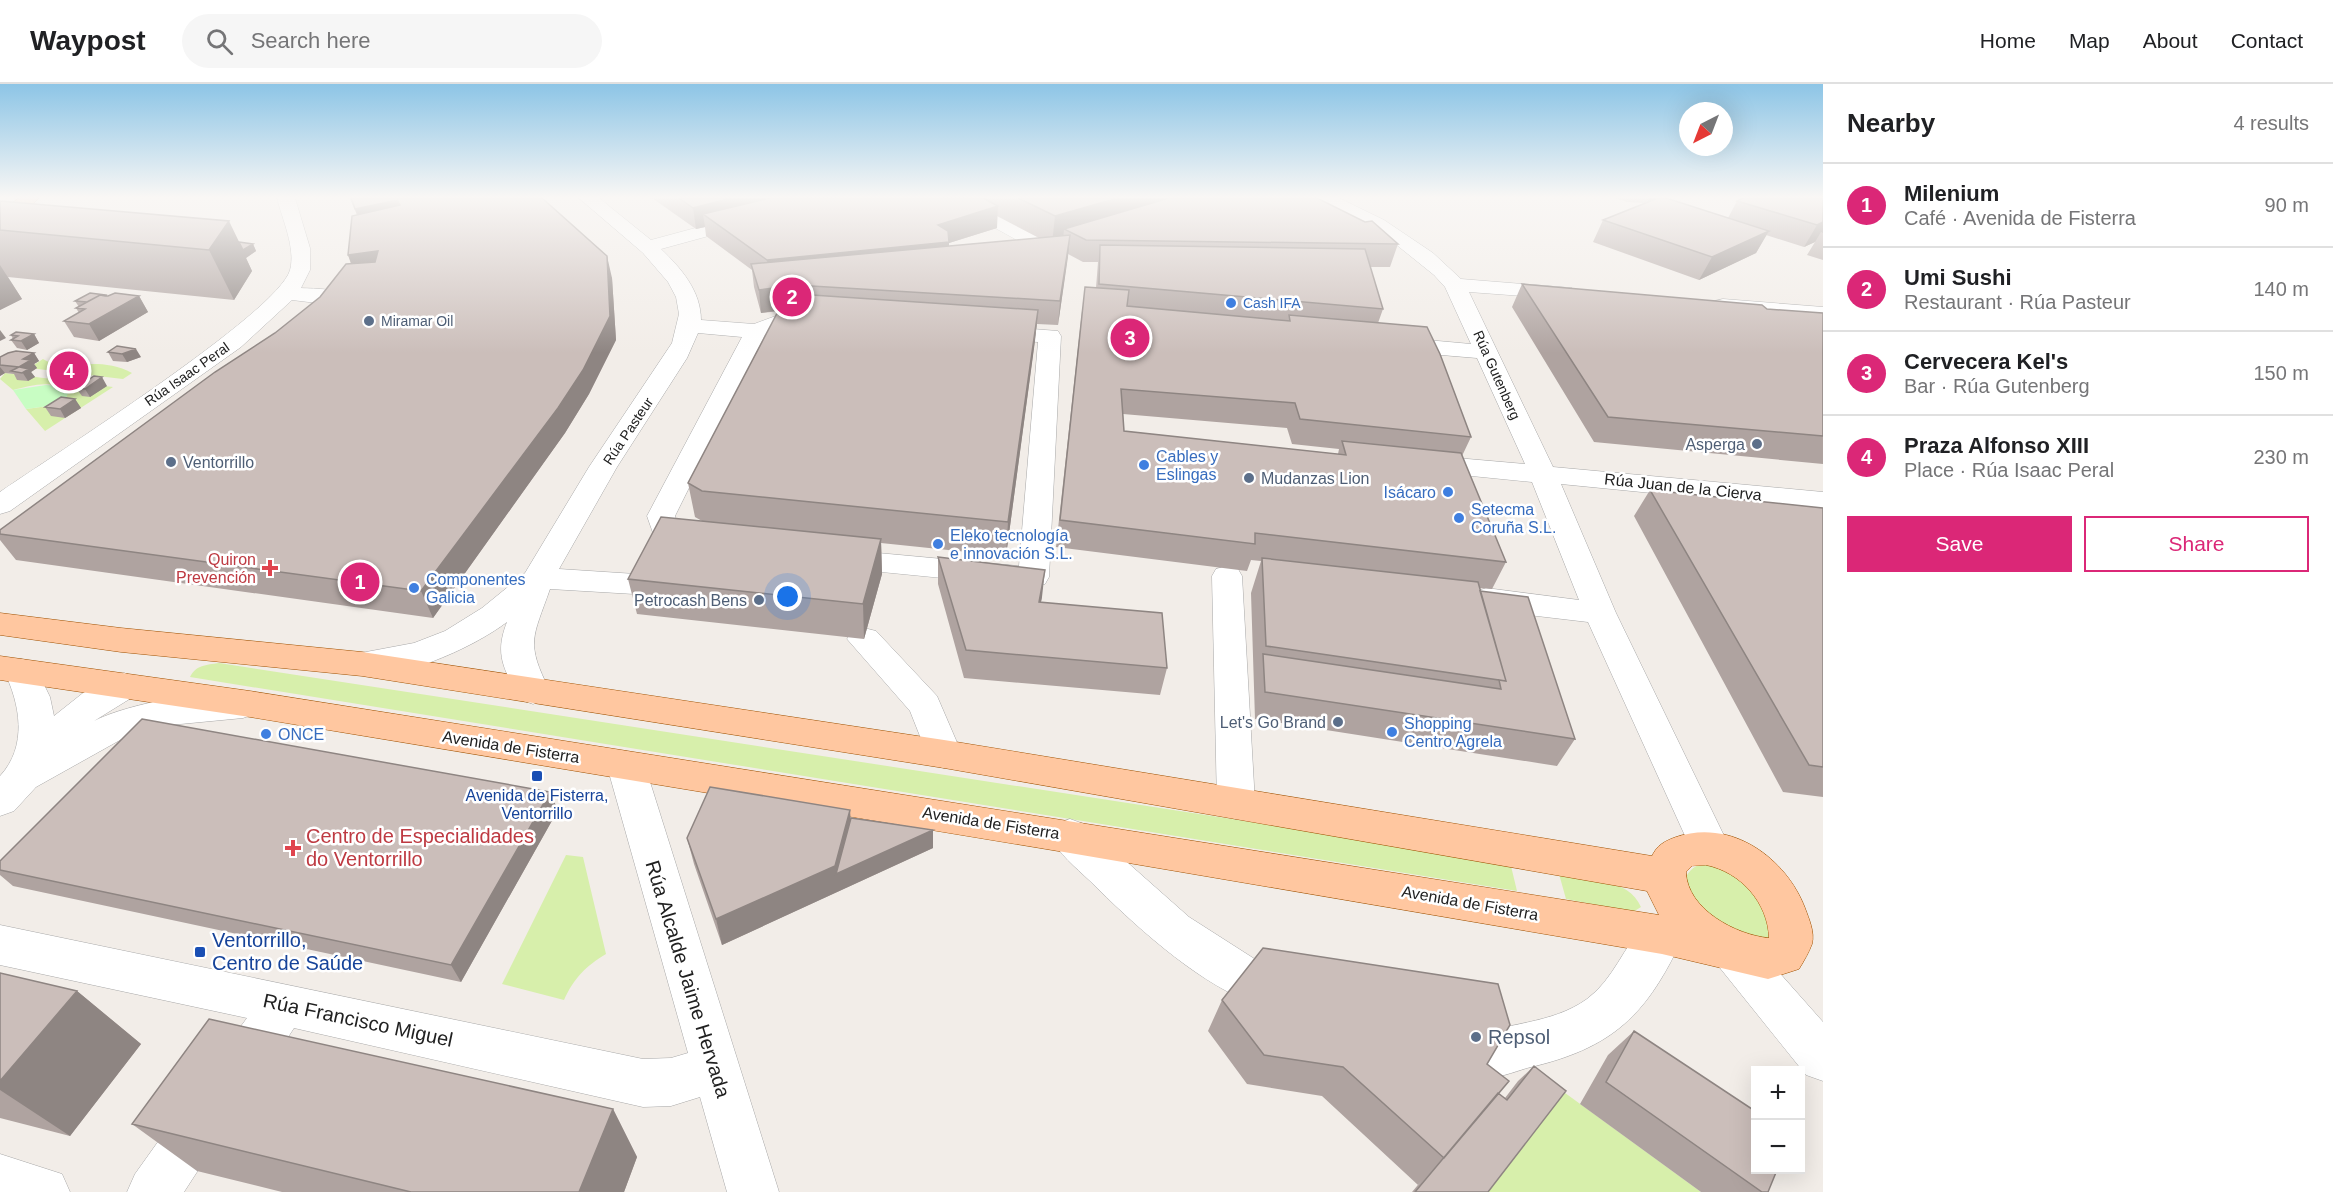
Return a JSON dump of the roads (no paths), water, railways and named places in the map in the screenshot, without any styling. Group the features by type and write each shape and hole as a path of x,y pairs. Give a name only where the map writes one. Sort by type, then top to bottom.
{"main road":[{"path":"0,624 121,640 362,664 944,754 1664,876"},
{"path":"124,686 172,663 255,654"},
{"name":"Avenida de Fisterra","path":"10,669 250,704 1070,836 1662,935 1768,959 1810,957 1807,946 1810,927 1801,904 1806,891 1759,865 1734,854 1710,848 1691,848 1676,853 1667,863 1664,876 1674,903 1686,918 1706,935 1731,949"}],"street":[{"name":"Rúa Isaac Peral","path":"0,505 233,342 287,292 300,270 300,250"},
{"name":"Rúa Pasteur","path":"533,691 519,663 516,641 538,578 603,467 655,392 675,358 689,326 689,304 683,287 649,250"},
{"path":"998,252 1019,250"},
{"name":"Rúa Gutenberg","path":"1418,250 1438,266 1455,285 1542,475 1600,613 1710,848"},
{"path":"1455,285 1580,294"},
{"path":"287,292 326,296 339,302 314,331 305,333"},
{"path":"1697,303 1823,314"},
{"path":"689,326 756,331 792,317 1050,336 1034,577 670,543 661,516 756,331"},
{"path":"233,342 265,339"},
{"path":"1368,342 1487,352"},
{"name":"Rúa Juan de la Cierva","path":"1391,460 1823,501"},
{"path":"1227,576 1236,802"},
{"path":"362,664 399,659 434,650 468,635 499,613 538,578 651,585"},
{"path":"1458,596 1600,613"},
{"path":"864,639 925,705 944,754"},
{"path":"10,669 34,696 38,711 37,735 13,788"},
{"path":"13,788 51,741 81,711 124,686"},
{"name":"Avenida de Fisterra","path":"13,788 119,724 170,712 250,704"},
{"name":"Rúa Alcalde Jaime Hervada","path":"626,766 753,1192"},
{"path":"1070,836 1174,931 1248,980"},
{"path":"1482,1055 1555,1039 1605,1013 1633,980 1662,935"},
{"name":"Rúa Francisco Miguel","path":"0,945 284,1004 643,1083 671,1082 715,1069"},
{"path":"1731,949 1823,1058"},
{"path":"153,1192 284,1004"},
{"path":"0,1180 44,1192"}],"place":[{"name":"Umi Sushi","path":"792,297"},
{"name":"Cash IFA","path":"1231,303"},
{"name":"Miramar Oil","path":"369,321"},
{"name":"Cervecera Kel's","path":"1130,338"},
{"name":"Praza Alfonso XIII","path":"69,371"},
{"name":"Asperga","path":"1757,444"},
{"name":"Ventorrillo","path":"171,462"},
{"name":"Cables y Eslingas","path":"1144,465"},
{"name":"Mudanzas Lion","path":"1249,478"},
{"name":"Isácaro","path":"1448,492"},
{"name":"Setecma Coruña S.L.","path":"1459,518"},
{"name":"Eleko tecnología e innovación S.L.","path":"938,544"},
{"name":"Quiron Prevención","path":"270,568"},
{"name":"Milenium","path":"360,582"},
{"name":"Componentes Galicia","path":"414,588"},
{"name":"Petrocash Bens","path":"759,600"},
{"name":"Let's Go Brand","path":"1338,722"},
{"name":"Shopping Centro Agrela","path":"1392,732"},
{"name":"ONCE","path":"266,734"},
{"name":"Avenida de Fisterra, Ventorrillo","path":"537,776"},
{"name":"Centro de Especialidades do Ventorrillo","path":"293,848"},
{"name":"Ventorrillo, Centro de Saúde","path":"200,952"},
{"name":"Repsol","path":"1476,1037"}]}
